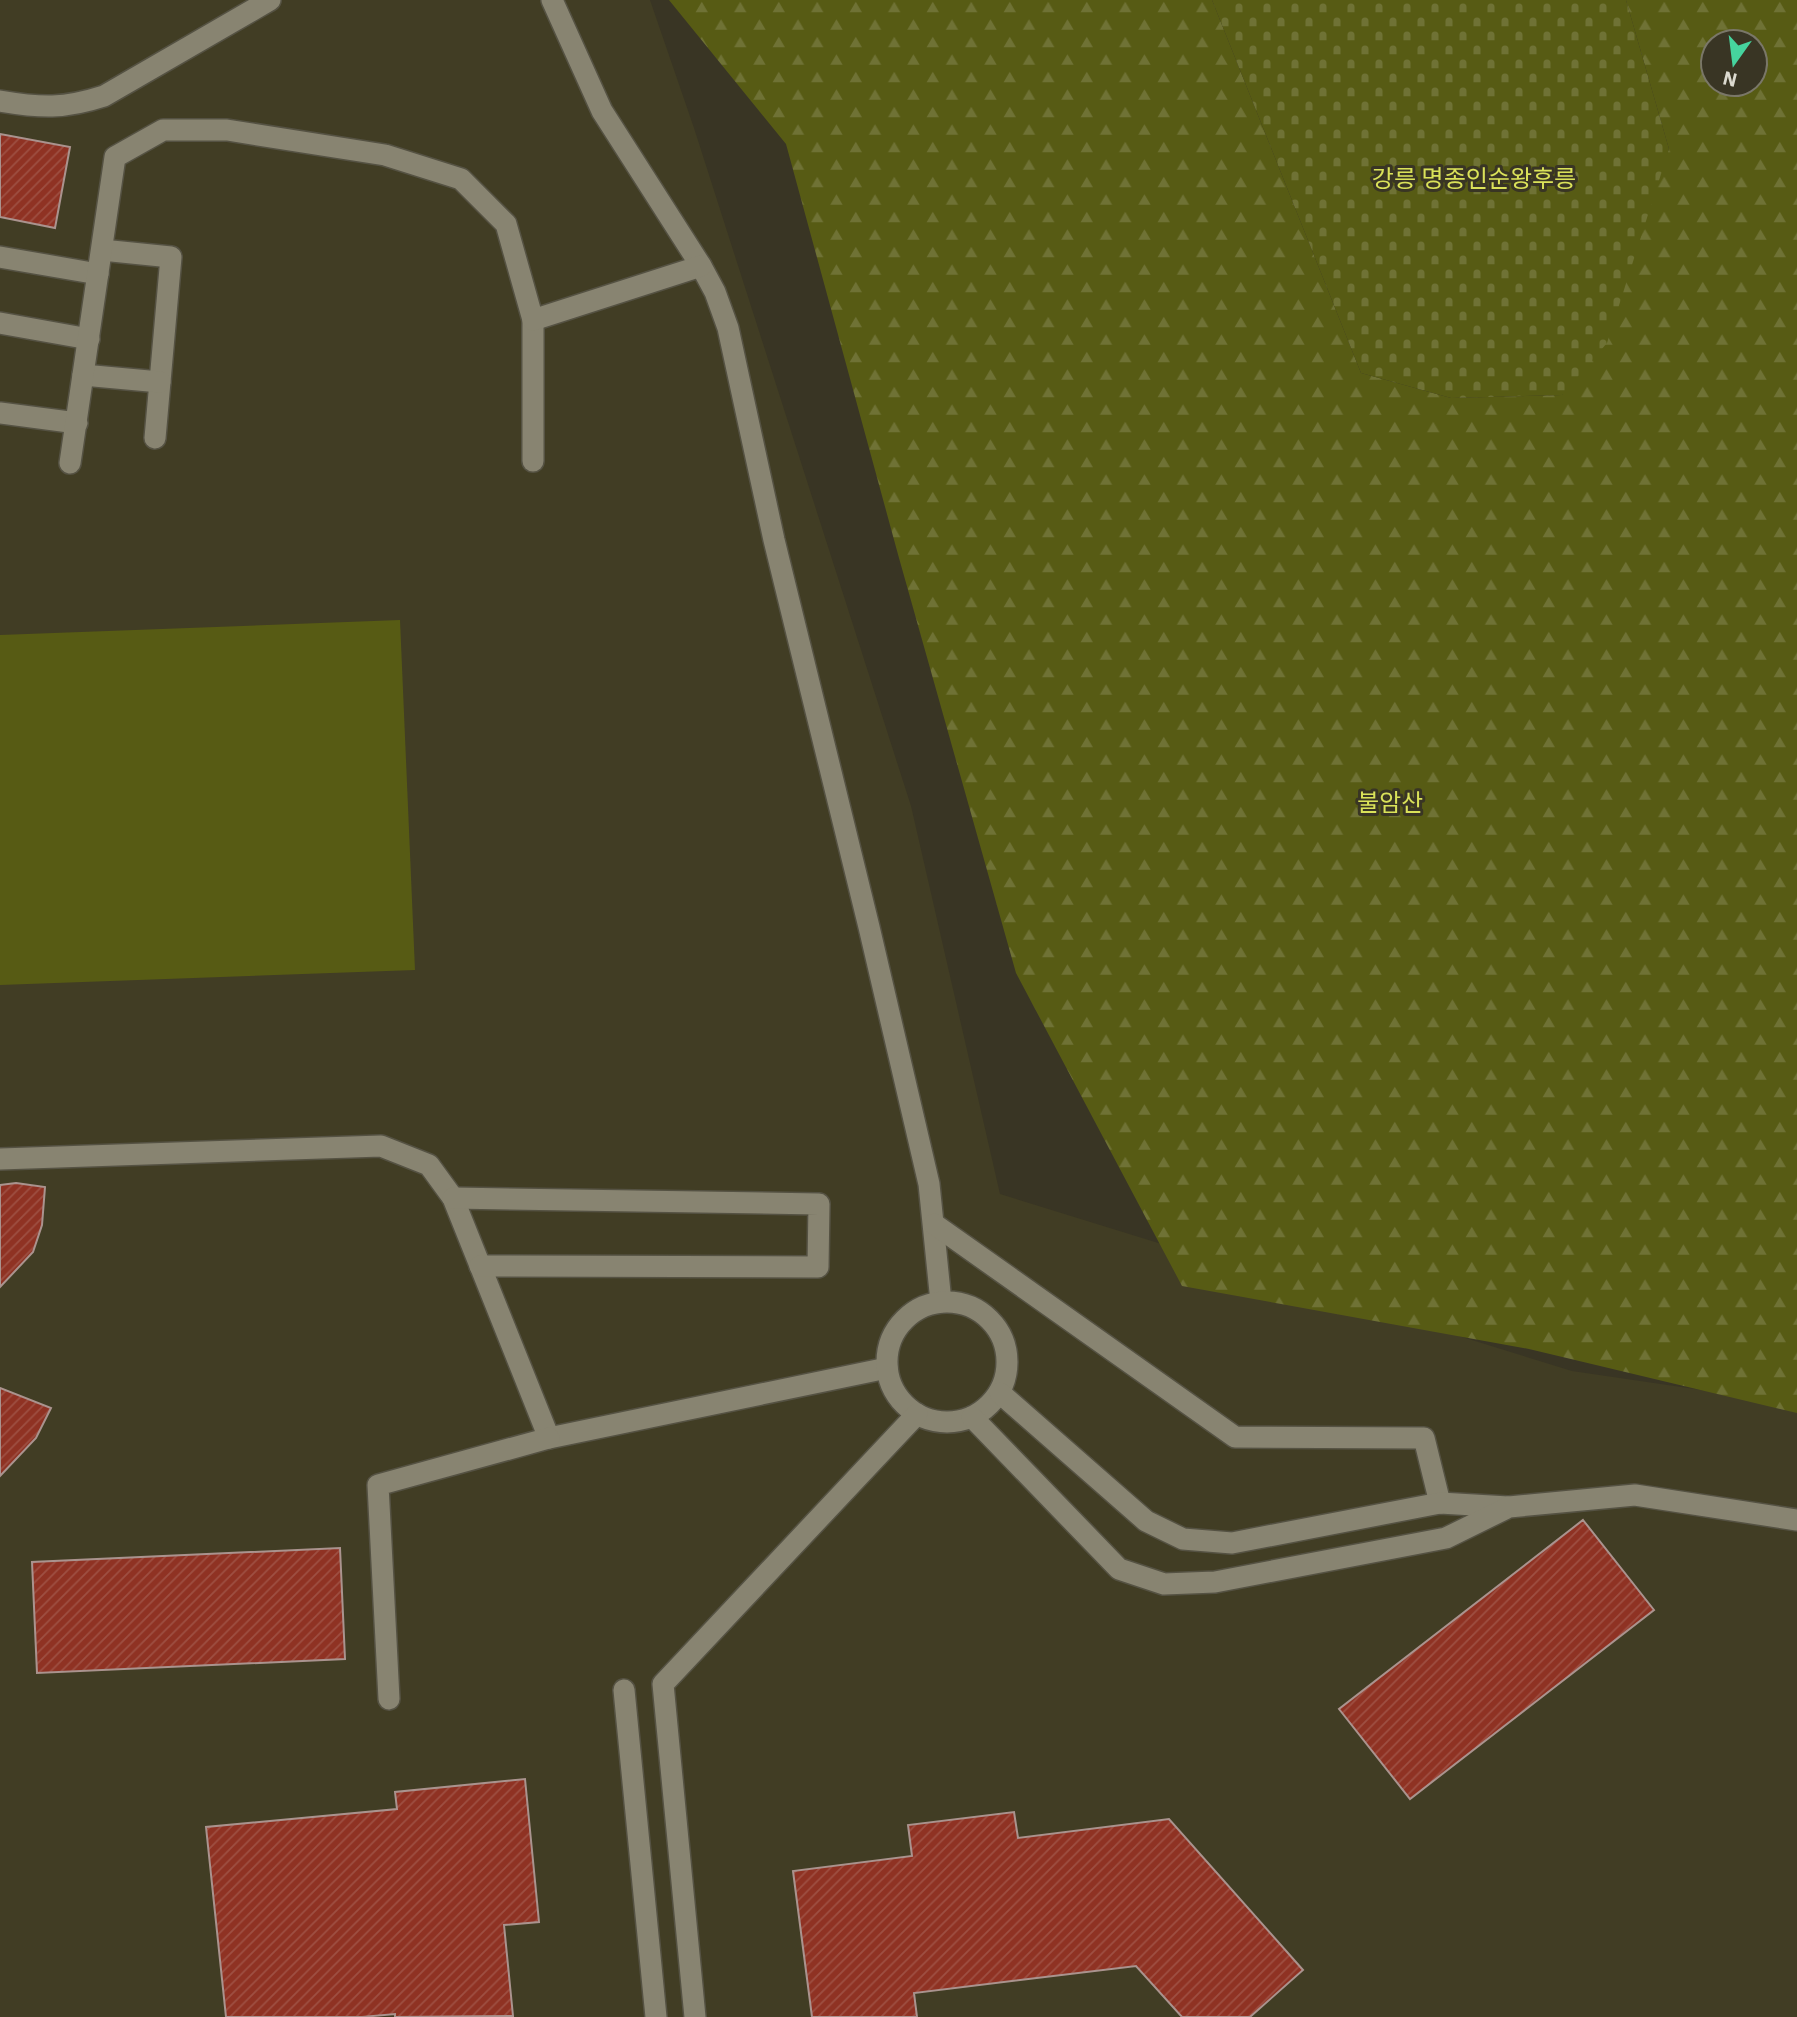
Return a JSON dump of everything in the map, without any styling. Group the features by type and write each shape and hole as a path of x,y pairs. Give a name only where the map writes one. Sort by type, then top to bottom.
{"street":[{"path":"0,101 40,108 78,105 104,96 270,0"},
{"path":"552,0 602,111 701,266 715,292 727,328 774,540 929,1184 941,1302"},
{"path":"70,463 115,157 163,130 227,130 385,155 461,179 506,224 533,320 533,461"},
{"path":"102,250 171,257 155,438"},
{"path":"0,257 98,274"},
{"path":"533,320 701,266"},
{"path":"0,323 89,339"},
{"path":"83,375 160,382"},
{"path":"0,413 76,423"},
{"path":"0,1159 381,1146 429,1165 453,1198 549,1438"},
{"path":"453,1198 819,1204 818,1267 480,1266"},
{"path":"934,1224 1235,1437 1424,1438 1440,1503"},
{"path":"941,1302 960,1303 978,1310 992,1321 1003,1337 1008,1356 1007,1375 1000,1392 988,1407 972,1417 954,1422 934,1421 917,1414 902,1402 892,1387 887,1368 888,1349 894,1332 907,1317 923,1307 941,1302"},
{"path":"389,1699 378,1485 549,1438 887,1368"},
{"path":"1000,1392 1146,1521 1183,1539 1232,1543 1440,1503 1508,1507 1635,1495 1797,1520"},
{"path":"695,2017 663,1684 917,1414"},
{"path":"972,1417 1119,1569 1164,1584 1215,1582 1446,1538 1508,1507"},
{"path":"624,1690 656,2017"}],"shaded area":[{"path":"0,0 650,0 694,128 911,806 1000,1194 1572,1371 1797,1404 1797,2017 0,2017"}],"green space":[{"name":"불암산","path":"669,0 1212,0 1361,373 1451,398 1562,395 1669,149 1626,0 1797,0 1797,1413 1529,1349 1182,1286 1016,973 786,144"},
{"name":"강릉 명종인순왕후릉","path":"1212,0 1626,0 1669,149 1607,343 1562,395 1451,398 1361,373"},
{"path":"400,620 415,970 0,985 0,635"}],"building":[{"path":"0,134 70,147 55,228 0,217"},
{"path":"16,1183 45,1187 42,1225 33,1252 0,1287 0,1185"},
{"path":"0,1388 51,1408 36,1438 0,1476"},
{"path":"1583,1520 1654,1610 1410,1799 1339,1709"},
{"path":"340,1548 345,1659 37,1673 32,1562"},
{"path":"525,1779 539,1922 504,1925 513,2016 395,2017 395,2014 362,2017 226,2017 206,1827 397,1809 395,1792"},
{"path":"1014,1812 1018,1838 1169,1819 1303,1970 1250,2017 1182,2017 1136,1966 914,1993 917,2017 812,2017 793,1871 912,1856 908,1825"}]}
